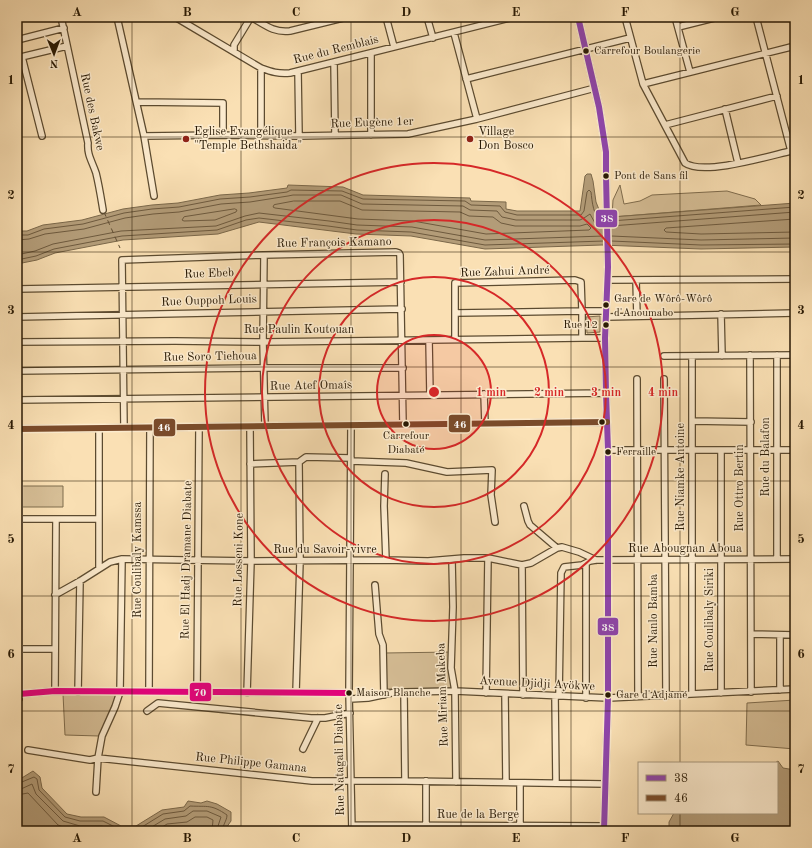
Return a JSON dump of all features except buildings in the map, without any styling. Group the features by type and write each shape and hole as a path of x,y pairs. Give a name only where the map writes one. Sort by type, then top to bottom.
{"street":[{"name":"Rue des Bakwe","path":"61,17 88,143 88,152 96,175 103,210"},
{"path":"117,17 137,102 154,196"},
{"name":"Rue du Remblais","path":"175,17 261,68 276,74 298,71 514,17"},
{"path":"234,51 234,45 251,17 277,31 284,32 290,32 347,17"},
{"path":"386,17 394,46"},
{"path":"427,17 432,38"},
{"path":"578,17 595,88 604,141 606,175 608,268 606,314 606,393 609,560 608,698 604,829"},
{"path":"625,17 643,84 685,163 689,166 716,167 793,151 756,17"},
{"path":"675,17 690,72"},
{"path":"678,27 718,17"},
{"path":"17,40 64,28"},
{"path":"454,33 477,119"},
{"path":"466,78 630,38"},
{"path":"42,136 20,58 67,46"},
{"path":"643,84 795,46"},
{"path":"371,53 371,135"},
{"path":"334,62 335,135"},
{"path":"261,68 261,136"},
{"path":"298,71 299,136"},
{"name":"Rue Eugène 1er","path":"144,136 299,136 418,133 595,88"},
{"path":"665,125 777,96"},
{"path":"137,102 223,103 223,135"},
{"path":"725,109 738,163"},
{"name":"Rue François Kamano","path":"122,287 122,260 264,255 399,253 402,282 403,425"},
{"path":"264,255 263,342 265,426"},
{"path":"607,280 795,279"},
{"name":"Rue Zahui André","path":"456,340 455,283 575,280 581,282 582,311"},
{"path":"636,280 637,316"},
{"name":"Rue Ebeb","path":"17,289 402,282"},
{"path":"122,287 124,428"},
{"name":"Rue Ouppoh Louis","path":"17,317 402,309"},
{"path":"582,311 582,338"},
{"path":"456,313 582,311 637,316 795,313"},
{"path":"720,314 722,356"},
{"name":"Rue Paulin Koutouan","path":"17,342 263,342 606,338"},
{"path":"429,340 430,395"},
{"name":"Rue du Balafon","path":"776,355 777,559"},
{"path":"664,356 795,355"},
{"name":"Rue Niamke Antoine","path":"692,356 692,694"},
{"name":"Rue Ottro Bertin","path":"750,356 751,692"},
{"name":"Rue Soro Tiehoua","path":"17,371 403,368"},
{"path":"637,379 638,696"},
{"name":"Rue Nanlo Bamba","path":"664,379 666,696"},
{"name":"Rue Atef Omaîs","path":"17,400 606,393"},
{"path":"484,394 485,424"},
{"path":"17,701 19,699 17,599 18,429 607,422"},
{"path":"692,422 751,422"},
{"name":"Rue Natagali Diabate","path":"351,425 349,693 352,828"},
{"name":"Rue El Hadj Dramane Diabate","path":"197,692 199,427"},
{"name":"Rue Losseni Kone","path":"247,693 251,561 250,427"},
{"path":"99,428 99,568"},
{"name":"Rue Coulibaly Kamssa","path":"149,692 150,428"},
{"path":"608,450 795,450"},
{"name":"Rue Coulibaly Siriki","path":"721,450 721,693"},
{"path":"250,464 299,462 306,458 406,463 447,472 492,470 491,495 495,522"},
{"path":"296,692 300,560 299,462"},
{"path":"385,474 384,506 386,560"},
{"path":"524,506 530,525 556,548"},
{"path":"18,519 98,519"},
{"path":"55,691 56,519"},
{"path":"522,694 522,565 531,563 556,548 569,549 579,552 596,560"},
{"path":"486,693 488,558"},
{"name":"Rue du Savoir-vivre","path":"55,595 110,562 122,559 428,561 488,558 522,565"},
{"path":"96,792 98,758 102,736 120,692 122,559"},
{"name":"Rue Abougnan Aboua","path":"557,696 561,573 564,567 586,564 590,561 596,560 795,559"},
{"name":"Rue Miriam Makeba","path":"452,560 453,607 451,668 455,691 456,782"},
{"path":"586,564 586,698"},
{"path":"78,692 80,581"},
{"path":"375,584 379,634 383,645 384,695"},
{"path":"751,634 795,635"},
{"path":"780,634 780,690"},
{"path":"18,649 55,649"},
{"name":"Avenue Djidji Ayökwe","path":"350,699 368,698 404,692 455,691 608,698 795,689"},
{"path":"19,694 55,691 349,693"},
{"path":"404,692 406,781"},
{"path":"505,694 506,782"},
{"path":"556,783 557,696"},
{"path":"146,711 158,703 318,718 350,713"},
{"path":"303,749 318,718"},
{"name":"Rue Philippe Gamana","path":"28,750 90,760 98,758 227,771 297,780 605,784"},
{"path":"426,781 426,826"},
{"path":"520,783 520,825"},
{"name":"Rue de la Berge","path":"352,828 402,828 426,826 451,828 504,828 520,825 551,829 604,829"}],"shaded area":[{"path":"620,185 624,204 640,201 652,195 727,191 755,199 761,205 612,217 613,200"},
{"path":"600,316 600,332 587,333 586,317"},
{"path":"22,486 63,486 63,507 22,507"},
{"path":"453,652 454,688 385,689 384,653"},
{"path":"63,694 117,694 99,736 65,735"},
{"path":"795,700 795,749 746,745 747,703"}],"water":[{"path":"587,174 591,174 596,202 602,217 795,203 795,247 701,249 602,245 485,249 411,236 356,234 259,222 218,234 123,240 55,253 37,260 17,264 17,231 27,231 43,225 82,220 123,209 178,203 220,195 287,188 288,185 343,187 363,195 470,198 471,201 506,202 506,209 517,211 580,211 585,176"},
{"path":"778,761 783,768 795,770 795,831 669,831 669,822 673,814 778,814 778,762 776,762"},
{"path":"33,771 40,777 42,788 67,814 81,817 104,817 121,826 136,826 162,810 184,807 188,801 201,803 207,801 217,804 231,812 231,821 226,828 227,831 17,831 17,781"}],"ferry route":[{"path":"104,212 120,248"}],"transit line":[{"name":"38","path":"578,17 599,107 606,152 608,267 605,338 608,450 608,698 604,831"},
{"name":"46","path":"17,429 607,422"},
{"name":"70","path":"19,429 19,694 55,691 349,693"}],"place":[{"name":"Carrefour Boulangerie","path":"586,51"},
{"name":"Eglise Evangélique \"Temple Bethshaida\"","path":"186,139"},
{"name":"Village Don Bosco","path":"470,139"},
{"name":"Pont de Sans fil","path":"606,176"},
{"name":"Gare de Wôrô-Wôrô d'Anoumabo","path":"606,305"},
{"name":"Rue 12","path":"606,325"},
{"name":"Carrefour Diabaté","path":"406,424"},
{"name":"Ferraille","path":"608,452"},
{"name":"Maison Blanche","path":"349,693"},
{"name":"Gare d'Adjamé","path":"608,695"}]}
